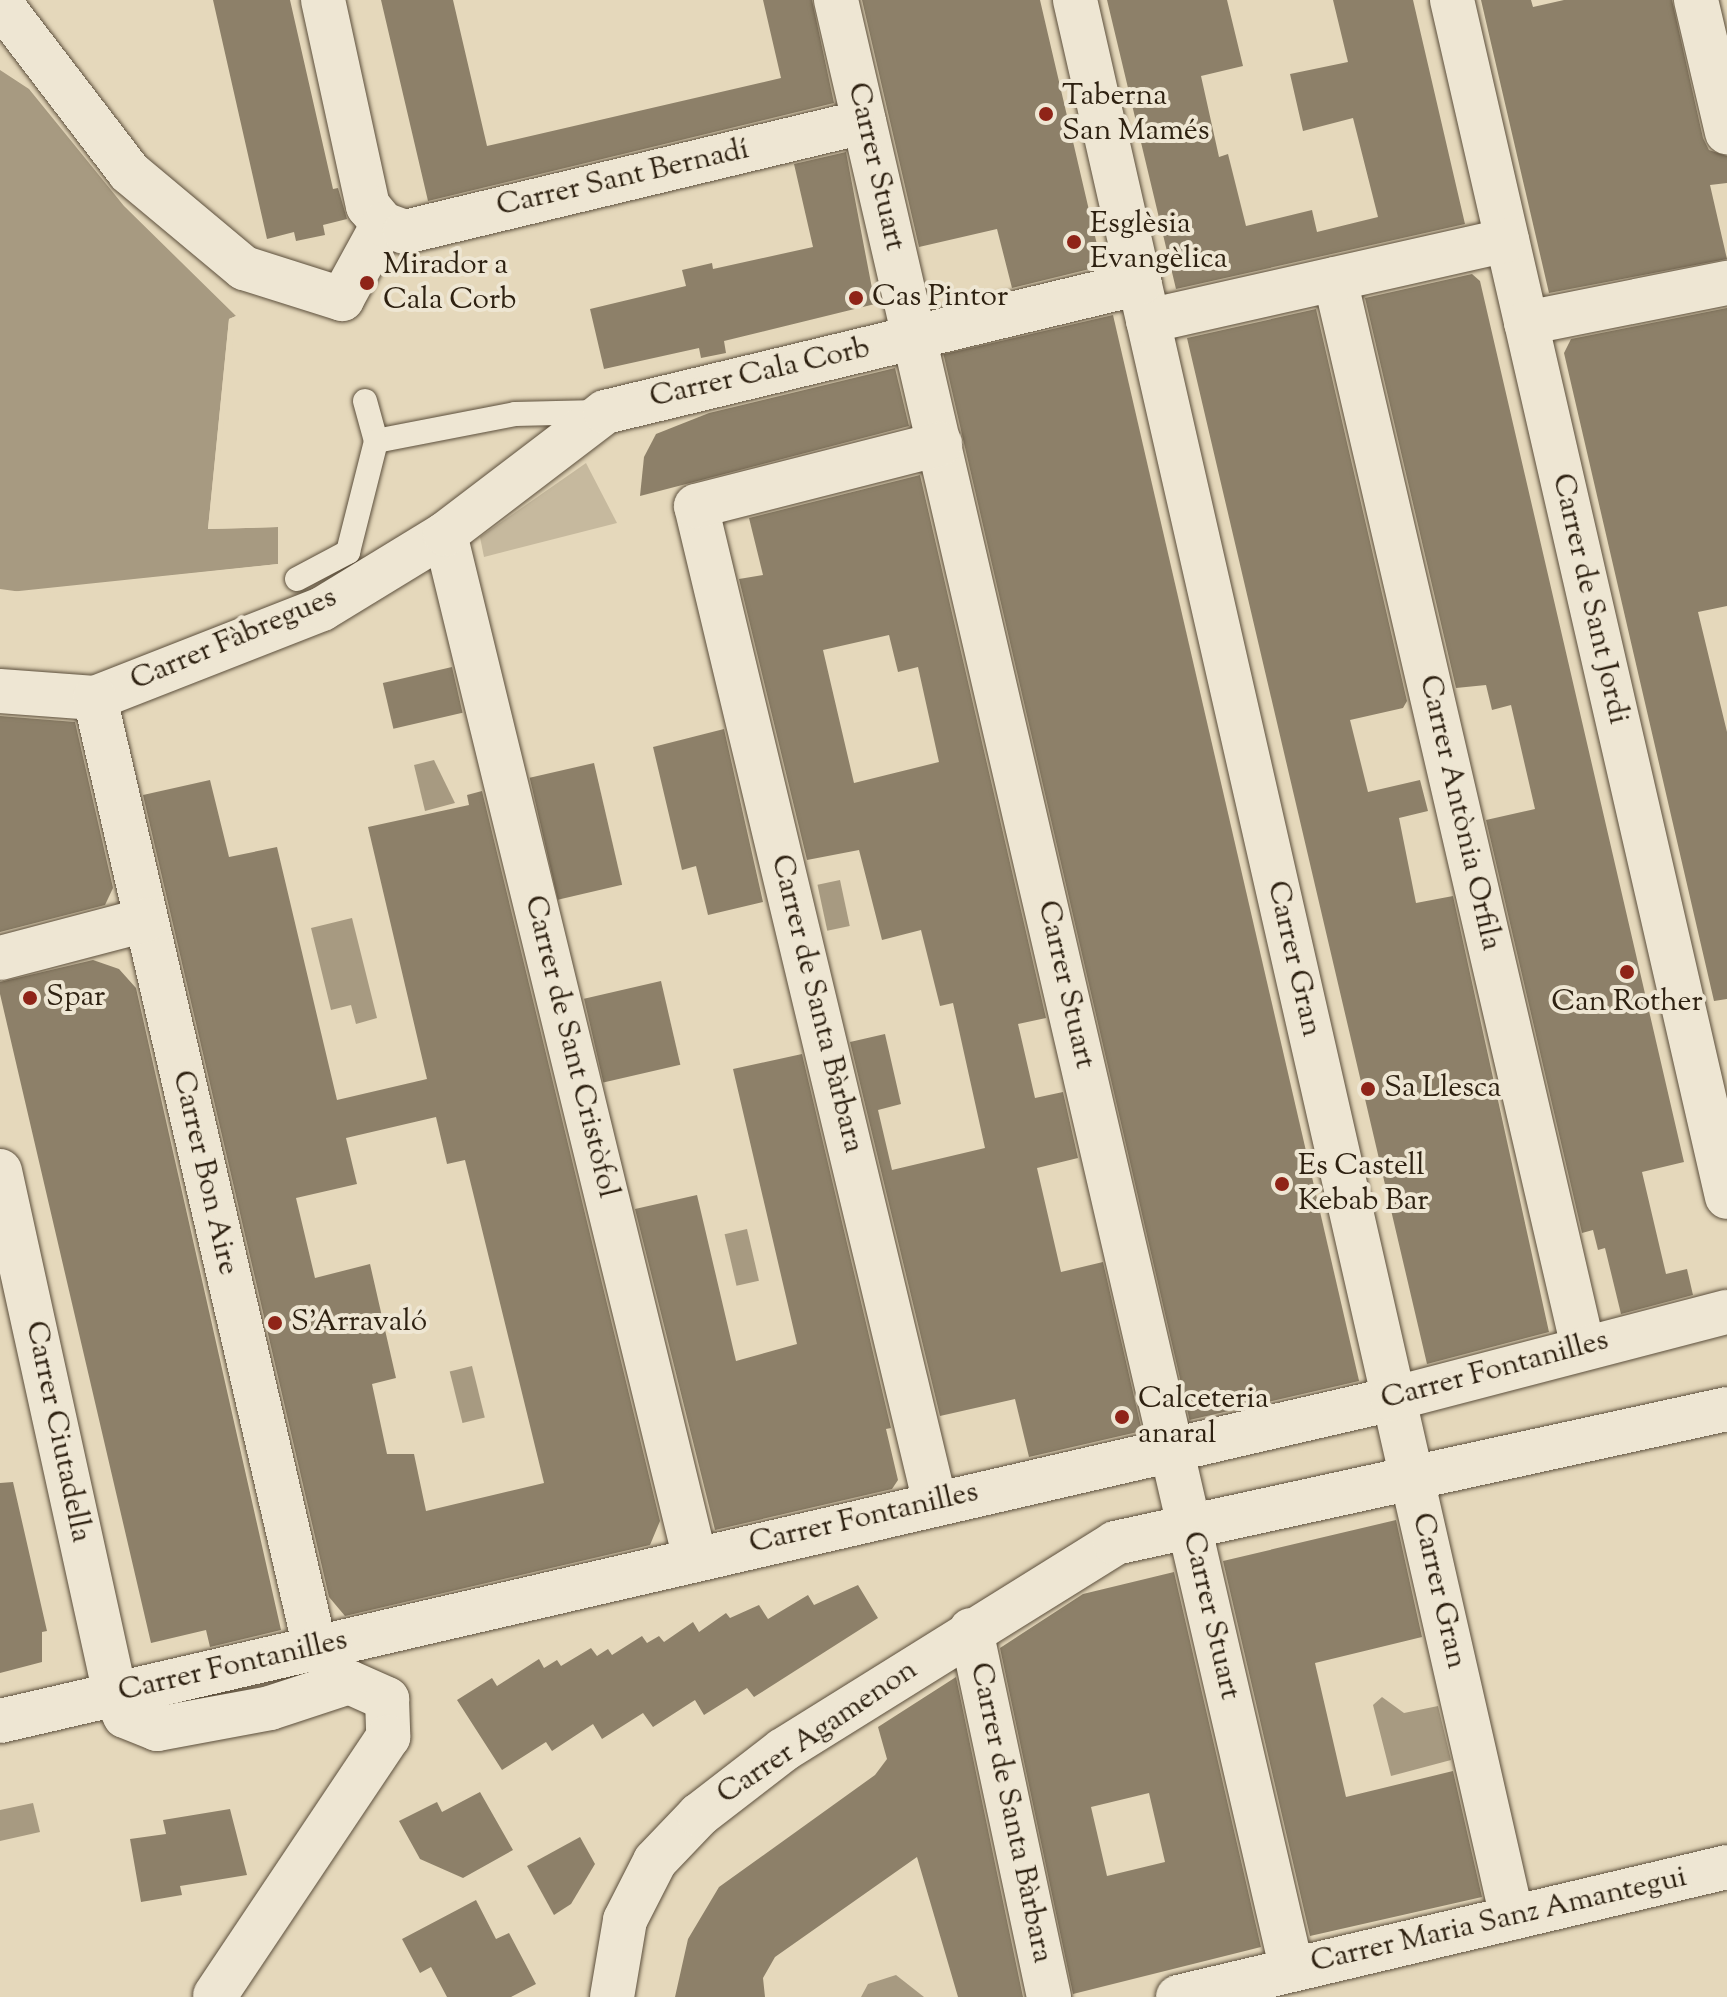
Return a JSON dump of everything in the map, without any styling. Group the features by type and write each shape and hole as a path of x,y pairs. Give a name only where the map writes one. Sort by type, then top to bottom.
{"street":[{"path":"0,3 129,172 244,268 342,299 383,224 368,206 323,0"},
{"name":"Carrer Stuart","path":"836,0 1292,1970"},
{"name":"Carrer Gran","path":"1075,0 1512,1918"},
{"name":"Carrer de Sant Jordi","path":"1452,0 1727,1197"},
{"path":"1696,0 1727,132"},
{"name":"Carrer Sant Bernadí","path":"383,224 405,232 864,122"},
{"name":"Carrer Cala Corb","path":"605,412 915,337 1144,302 1335,279 1507,240"},
{"name":"Carrer Antònia Orfila","path":"1335,279 1583,1347"},
{"path":"1526,323 1727,283"},
{"name":"Carrer Fàbregues","path":"0,691 95,698 322,609 445,534 605,412"},
{"name":"Carrer de Santa Bàrbara","path":"935,1503 696,506 940,444"},
{"name":"Carrer de Sant Cristòfol","path":"445,534 695,1559"},
{"name":"Carrer Bon Aire","path":"95,698 315,1648"},
{"path":"0,958 145,920"},
{"name":"Carrer Ciutadella","path":"0,1171 115,1694"},
{"name":"Carrer Fontanilles","path":"0,1721 935,1503 1174,1457 1583,1347 1727,1312"},
{"path":"1189,1526 1727,1409"},
{"name":"Carrer Agamenon","path":"1115,1543 1174,1457"},
{"name":"Carrer Agamenon","path":"612,1997 625,1920 655,1861 699,1815 783,1750 1115,1543 1189,1526"},
{"name":"Carrer de Santa Bàrbara","path":"971,1630 1049,1997"},
{"path":"115,1694 125,1716 157,1729 270,1708 349,1682 387,1699 388,1737 215,1995"},
{"name":"Carrer Maria Sanz Amantegui","path":"1178,1997 1727,1867"}],"lane":[{"path":"297,579 348,552 376,441 365,401"},
{"name":"Carrer Cala Corb","path":"376,441 515,414 605,412"}],"shaded area":[{"path":"0,70 29,89 124,206 236,316 229,319 208,529 278,527 278,564 22,592 0,589"},
{"path":"586,463 617,523 484,557 480,537"},
{"path":"434,760 455,803 425,811 414,765"},
{"path":"840,880 850,926 827,931 818,885"},
{"path":"352,918 377,1018 356,1024 351,1005 331,1010 311,928"},
{"path":"747,1229 759,1281 737,1286 725,1234"},
{"path":"472,1366 485,1417 463,1423 450,1372"},
{"path":"1382,1697 1404,1713 1438,1706 1451,1760 1391,1776 1373,1705"},
{"path":"33,1803 40,1832 0,1841 0,1810"},
{"path":"896,1975 924,1997 861,1997 868,1984"}],"pier":[{"path":"236,316 212,525 281,524 281,567 23,596 0,593 278,564 278,527 208,529 229,319"}],"building":[{"path":"213,0 290,0 333,189 338,188 347,219 323,225 325,235 296,241 294,232 267,239"},
{"path":"381,0 453,0 487,146 781,78 763,0 812,0 834,103 428,201"},
{"path":"862,0 1040,0 1102,266 1012,288 997,229 919,247"},
{"path":"1107,0 1227,0 1243,66 1201,76 1219,157 1228,154 1246,226 1312,210 1317,232 1378,217 1353,118 1303,131 1290,74 1348,62 1333,0 1413,0 1465,224 1176,289"},
{"path":"1481,0 1531,0 1533,7 1564,0 1672,0 1703,138 1709,150 1727,156 1727,183 1710,185 1727,259 1549,293"},
{"path":"846,152 875,304 724,341 726,353 701,358 699,348 604,369 590,309 686,286 682,270 712,263 713,269 813,247 794,164"},
{"path":"1472,274 1480,281 1684,1162 1642,1172 1666,1274 1687,1269 1693,1295 1621,1314 1605,1248 1598,1250 1593,1230 1582,1233 1486,820 1535,809 1511,705 1492,710 1486,685 1456,688 1365,298"},
{"path":"1727,308 1727,606 1698,612 1727,732 1727,999 1714,1001 1564,353 1571,339"},
{"path":"1316,309 1407,701 1403,708 1350,720 1368,792 1420,780 1428,811 1399,818 1416,903 1453,896 1549,1332 1427,1364 1187,338"},
{"path":"1113,315 1359,1381 1190,1420 943,354"},
{"path":"895,368 909,426 640,496 644,457 656,434 709,413"},
{"path":"920,475 1046,1018 1018,1024 1035,1098 1063,1092 1078,1158 1037,1168 1061,1272 1103,1262 1142,1431 1029,1457 1015,1399 940,1416 850,1042 885,1034 901,1104 878,1110 892,1170 985,1148 953,1003 940,1006 921,930 882,940 859,850 807,860 739,579 763,575 749,518","holes":["889,635 898,672 918,667 939,762 854,783 823,650"]},
{"path":"452,667 463,713 393,729 383,683"},
{"path":"0,716 75,722 113,888 105,905 0,932"},
{"path":"724,729 763,902 708,915 696,866 682,870 653,747"},
{"path":"594,763 622,885 558,900 530,778"},
{"path":"210,780 229,857 277,847 337,1100 427,1079 368,827 469,805 467,795 482,791 660,1521 650,1545 345,1616 329,1597 143,795","holes":["436,1117 447,1164 465,1160 544,1483 426,1511 414,1454 387,1454 372,1384 396,1378 370,1264 315,1278 296,1198 357,1184 346,1138"]},
{"path":"93,960 119,969 136,988 281,1630 210,1647 206,1630 151,1643 0,994 0,982"},
{"path":"661,981 680,1065 603,1083 584,999"},
{"path":"802,1054 891,1428 886,1429 898,1480 892,1489 715,1530 635,1209 697,1195 736,1361 797,1344 733,1069"},
{"path":"13,1482 47,1631 42,1632 42,1662 0,1673 0,1483"},
{"path":"1396,1520 1422,1637 1315,1663 1346,1797 1453,1771 1482,1897 1310,1936 1223,1561"},
{"path":"1174,1572 1261,1947 1073,1994 1000,1648 1083,1594","holes":["1149,1793 1165,1862 1107,1876 1091,1807"]},
{"path":"858,1585 878,1618 754,1697 747,1688 704,1715 695,1700 653,1727 643,1713 602,1739 593,1724 552,1751 546,1742 502,1770 457,1700 492,1678 497,1686 539,1659 544,1668 557,1660 561,1666 591,1648 597,1656 608,1649 612,1655 642,1636 647,1643 659,1636 664,1642 693,1622 699,1632 726,1613 730,1618 759,1605 768,1619 808,1595 814,1605"},
{"path":"956,1677 1023,1997 958,1997 917,1857 775,1957 763,1978 765,1997 675,1997 688,1939 719,1887 875,1775 887,1759 878,1727"},
{"path":"480,1792 513,1850 463,1878 420,1859 399,1821 437,1802 442,1812"},
{"path":"230,1809 247,1875 180,1886 182,1895 141,1902 130,1839 166,1834 163,1820"},
{"path":"580,1837 595,1864 571,1904 554,1915 527,1866"},
{"path":"476,1900 496,1939 509,1933 536,1984 511,1997 447,1997 431,1967 420,1973 402,1939"}],"place":[{"name":"Taberna San Mamés","path":"1046,114"},
{"name":"Esglèsia Evangèlica","path":"1074,242"},
{"name":"Mirador a Cala Corb","path":"367,283"},
{"name":"Cas Pintor","path":"856,298"},
{"name":"Can Rother","path":"1627,972"},
{"name":"Spar","path":"30,998"},
{"name":"Sa Llesca","path":"1368,1089"},
{"name":"Es Castell Kebab Bar","path":"1282,1184"},
{"name":"S'Arravaló","path":"275,1323"},
{"name":"Calceteria anaral","path":"1122,1417"}]}
